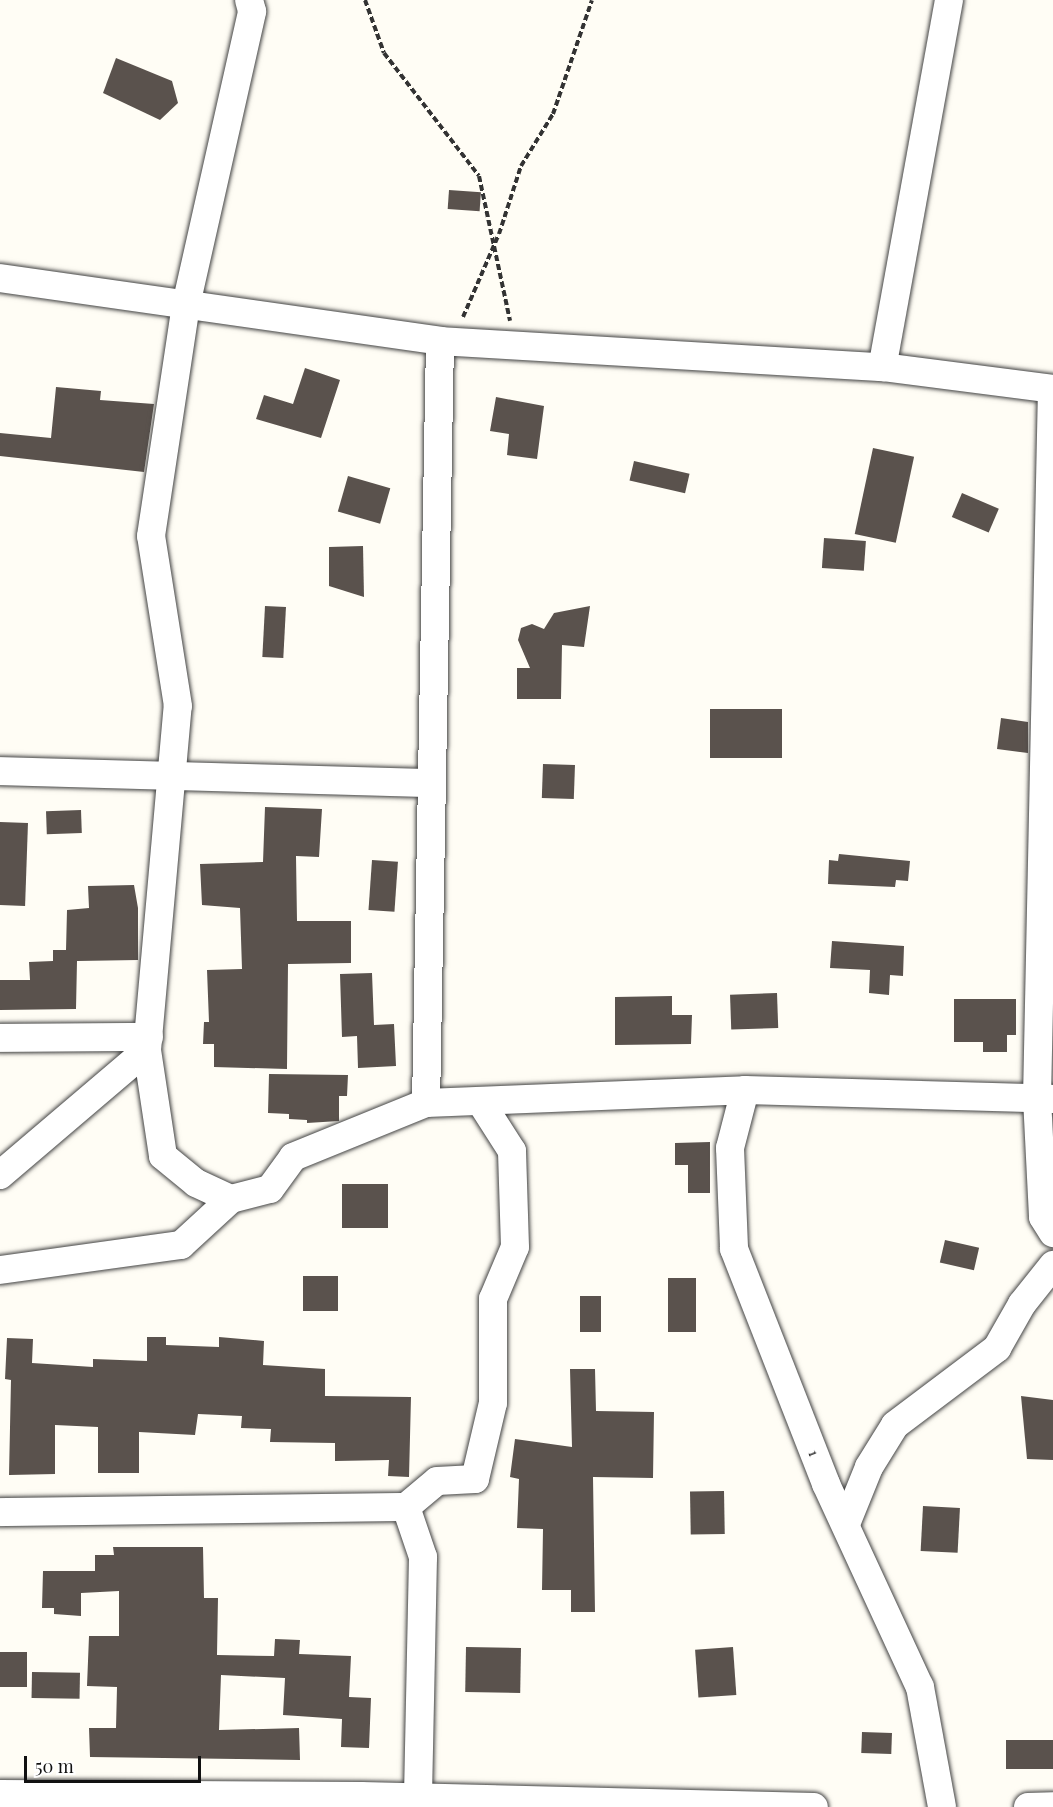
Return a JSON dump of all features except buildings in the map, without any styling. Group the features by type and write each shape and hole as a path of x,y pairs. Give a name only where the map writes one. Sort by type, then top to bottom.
{"street":[{"path":"231,1199 196,1183 163,1156 148,1044 169,777 178,706 151,536 186,305 252,11 249,0"},
{"path":"882,367 949,0"},
{"path":"0,278 446,342 882,367 1052,389 1043,1217 1053,1233"},
{"path":"426,1103 430,783 446,342"},
{"path":"0,771 430,783"},
{"path":"0,1038 148,1044"},
{"path":"0,1174 148,1044"},
{"path":"0,1270 181,1245 231,1199 270,1189 293,1157 426,1103 745,1090 1045,1099"},
{"name":"1","path":"745,1090 730,1148 734,1249 826,1484 920,1687 942,1807"},
{"path":"0,1512 406,1507 437,1481 475,1479 493,1402 493,1299 515,1247 512,1151 480,1101"},
{"path":"846,1524 869,1467 896,1425 997,1348 1022,1304 1053,1265"},
{"path":"406,1507 423,1557 418,1798"},
{"path":"0,1794 102,1801 418,1798 814,1807"},
{"path":"1028,1807 1053,1806"}],"path":[{"path":"365,0 384,53 479,176 515,346"},
{"path":"446,342 495,244 521,166 553,114 592,0"}]}
